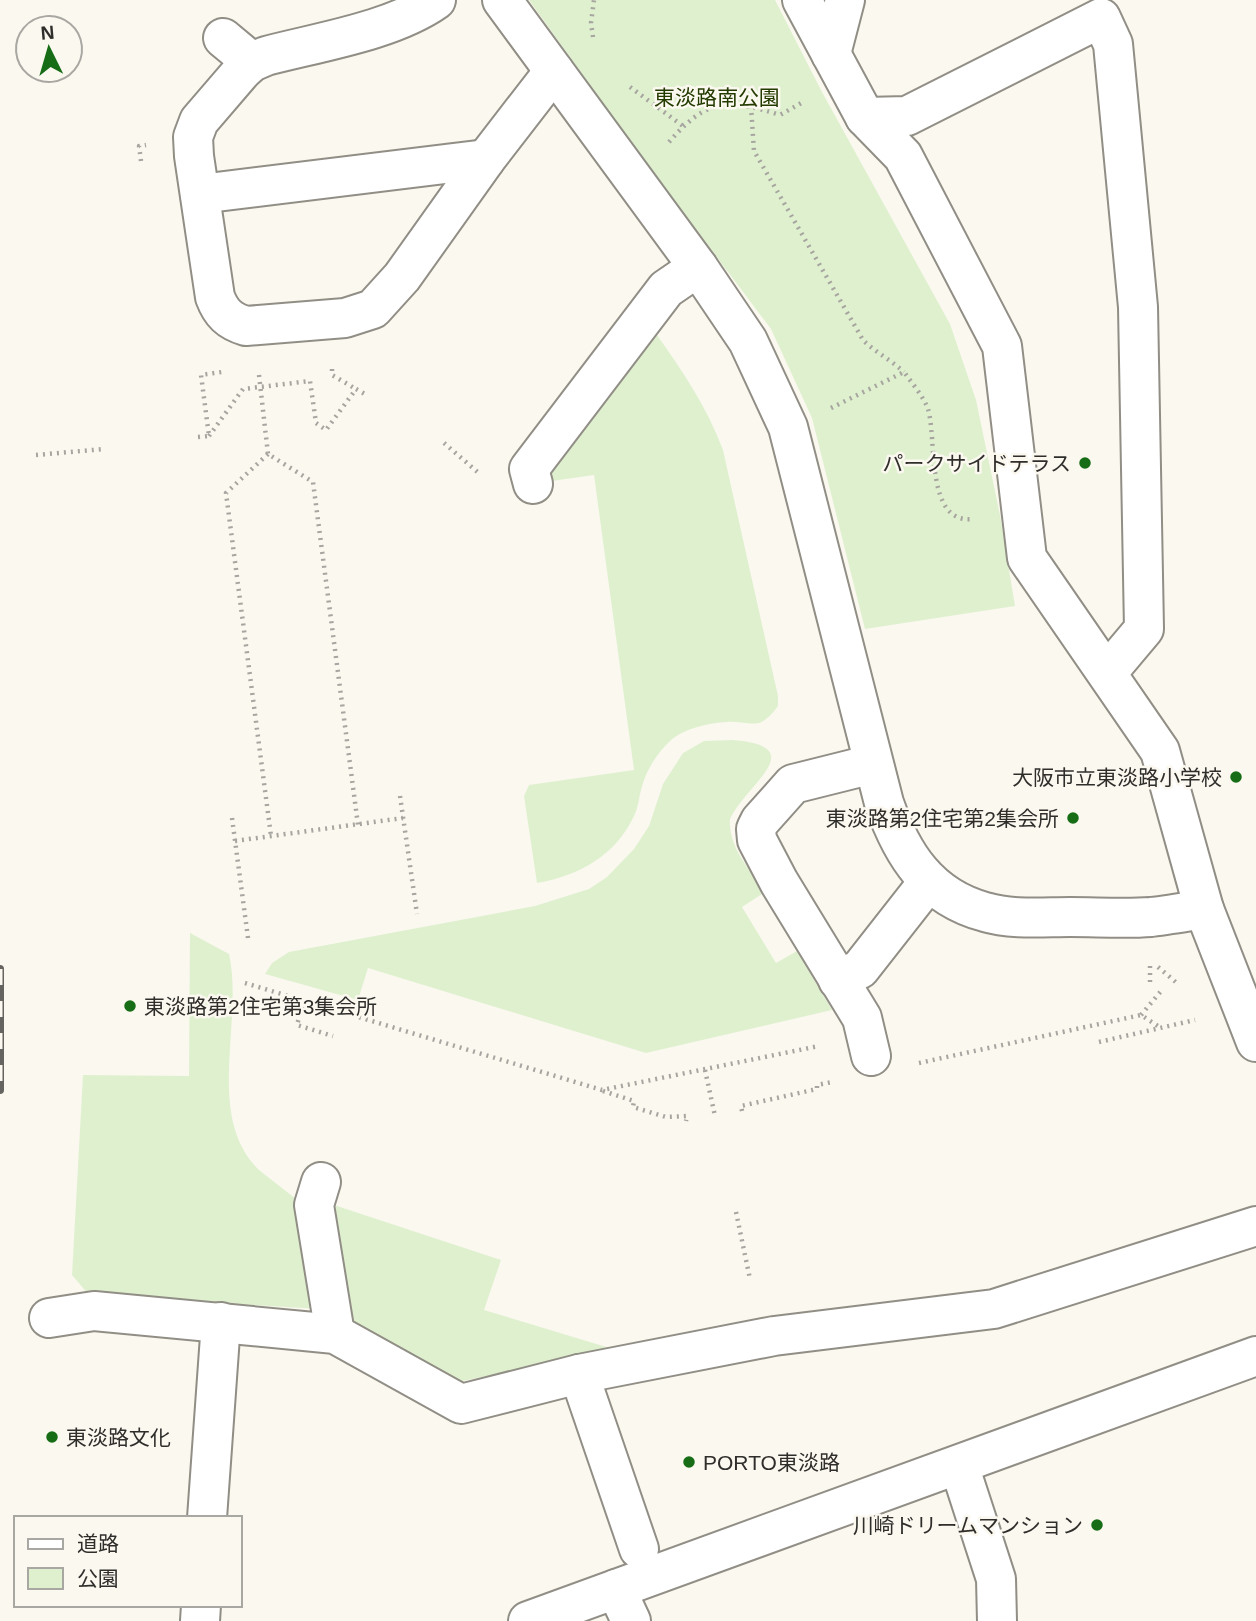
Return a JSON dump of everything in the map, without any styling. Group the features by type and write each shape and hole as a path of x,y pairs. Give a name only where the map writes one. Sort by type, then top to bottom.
{"street":[{"path":"436,0 418,13 394,22 252,62 199,121 193,136 215,297 226,317 234,323 246,326 345,318 373,309 402,277 486,159 554,71"},
{"path":"502,0 698,267 748,341 788,427 873,764 895,834 913,865 929,881 957,900 984,912 1013,916 1149,917 1204,909"},
{"path":"802,0 865,117 903,156 1002,346 1027,558 1160,751 1204,909 1245,980 1256,1042"},
{"path":"831,54 845,0"},
{"path":"865,117 907,116 1101,18 1113,44 1138,307 1144,629 1107,673"},
{"path":"223,38 252,62"},
{"path":"200,194 486,159"},
{"path":"533,484 529,469 666,289 698,267"},
{"path":"869,1046 862,1018 779,882 757,840 756,829 793,784 873,764"},
{"path":"838,980 860,969 929,881"},
{"path":"321,1182 314,1205 335,1334"},
{"path":"49,1318 94,1311 335,1334 461,1404 579,1374 774,1336 994,1309 1256,1226"},
{"path":"208,1516 221,1322"},
{"path":"528,1621 624,1605 959,1465 1256,1356"},
{"path":"579,1374 639,1549"},
{"path":"959,1465 996,1579 997,1621"}],"path":[{"path":"594,0 591,23 594,42"},
{"path":"621,80 683,126 701,111 727,104 751,106 780,114 822,92 831,54"},
{"path":"751,106 754,151 863,340 904,372 927,406 932,425 937,492 947,509 964,520 1022,513"},
{"path":"258,368 268,454"},
{"path":"209,436 201,375 229,371"},
{"path":"788,427 904,372"},
{"path":"337,377 365,394"},
{"path":"198,437 209,436 243,389 310,381 316,423 326,430 355,389"},
{"path":"444,443 481,475"},
{"path":"36,455 104,449"},
{"path":"268,454 313,482 358,825"},
{"path":"268,454 226,494 271,836"},
{"path":"400,796 417,914"},
{"path":"232,818 248,938"},
{"path":"235,841 403,818"},
{"path":"1150,983 1149,966 1157,965 1182,988"},
{"path":"245,983 602,1090 634,1101 633,1107 666,1117 687,1116 686,1121"},
{"path":"918,1063 1142,1015 1161,991"},
{"path":"304,1000 297,1025 333,1035"},
{"path":"1142,1015 1161,1028"},
{"path":"1099,1042 1190,1021"},
{"path":"602,1090 705,1070 869,1046"},
{"path":"705,1070 715,1116"},
{"path":"742,1111 741,1106 839,1080"},
{"path":"736,1212 750,1279"}],"green space":[{"name":"東淡路南公園","path":"529,0 775,0 822,92 950,324 976,400 1000,515 1015,606 865,629 812,418 771,329 645,162"},
{"path":"657,335 702,404 723,450 778,696 778,706 770,716 759,723 713,724 690,729 671,740 649,769 635,813 617,842 594,862 581,869 537,883 524,796 529,785 634,770 594,475 545,482"},
{"path":"732,740 756,744 768,750 771,758 767,769 730,819 736,849 765,892 742,907 776,963 797,951 832,1010 646,1053 368,968 358,1000 265,974 272,963 289,952 535,906 589,889 607,877 634,849 649,826 663,784 683,753 704,741"},
{"path":"190,933 229,954 232,1008 229,1094 233,1121 241,1146 257,1168 306,1205 334,1205 501,1260 484,1310 613,1349 458,1382 334,1310 89,1295 72,1275 83,1075 189,1076"}],"railway":[{"path":"0,969 0,1090"}],"place":[{"name":"パークサイドテラス","path":"1085,463"},
{"name":"大阪市立東淡路小学校","path":"1236,777"},
{"name":"東淡路第2住宅第2集会所","path":"1073,818"},
{"name":"東淡路第2住宅第3集会所","path":"130,1006"},
{"name":"東淡路文化","path":"52,1437"},
{"name":"PORTO東淡路","path":"689,1462"},
{"name":"川崎ドリームマンション","path":"1097,1525"}]}
